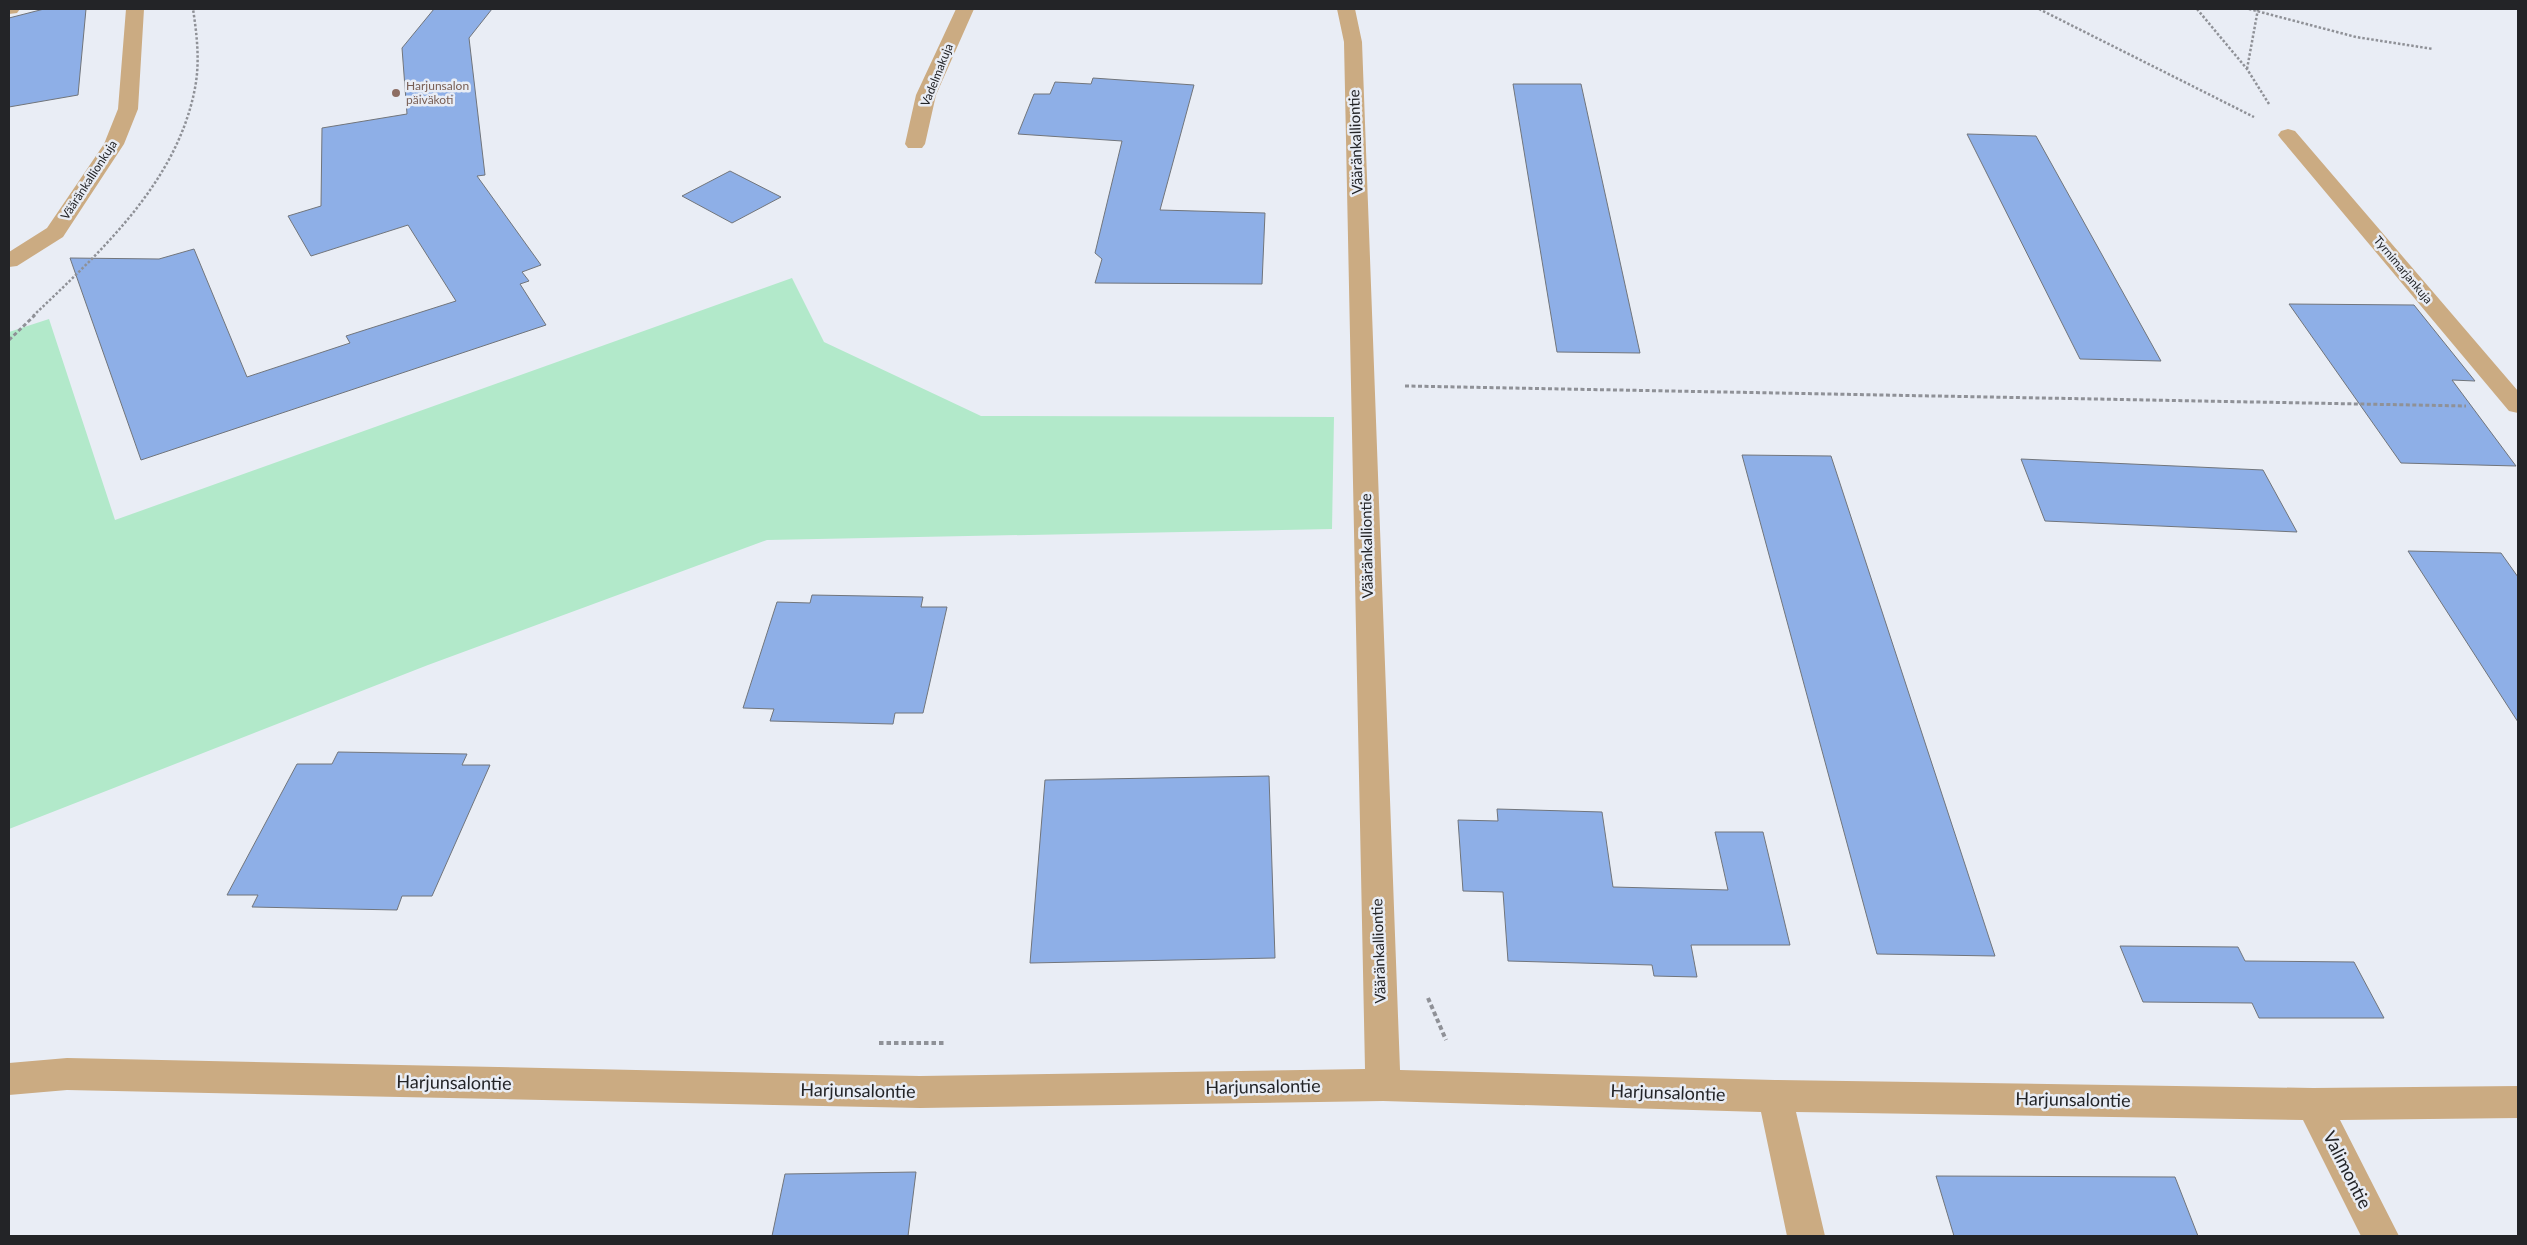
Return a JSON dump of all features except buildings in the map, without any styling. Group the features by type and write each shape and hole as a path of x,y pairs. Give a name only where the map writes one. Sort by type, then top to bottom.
{"street":[{"name":"Vääränkallionkuja","path":"9,261 55,232 114,144 128,109 134,9"},
{"name":"Vadelmakuja","path":"914,144 926,95 965,9"},
{"name":"Vääränkalliontie","path":"1346,9 1352,42 1365,386 1369,614 1383,1085"},
{"name":"Tyrnimarjankuja","path":"2288,135 2518,406"},
{"name":"Harjunsalontie","path":"9,1079 67,1074 920,1092 1383,1085 1775,1096 2313,1104 2518,1102"},
{"path":"1775,1096 1806,1236"},
{"name":"Valimontie","path":"2313,1104 2380,1236"}],"path":[{"path":"2040,9 2288,135"},
{"path":"2197,9 2247,69 2288,135"},
{"path":"2249,9 2356,37 2433,49"},
{"path":"2247,69 2258,10"},
{"path":"1365,386 2469,406"}],"green space":[{"path":"792,278 824,342 981,416 1334,417 1332,529 767,540 428,665 9,829 9,332 49,319 115,520"}],"place":[{"name":"Harjunsalon päiväkoti","path":"396,93"}]}
